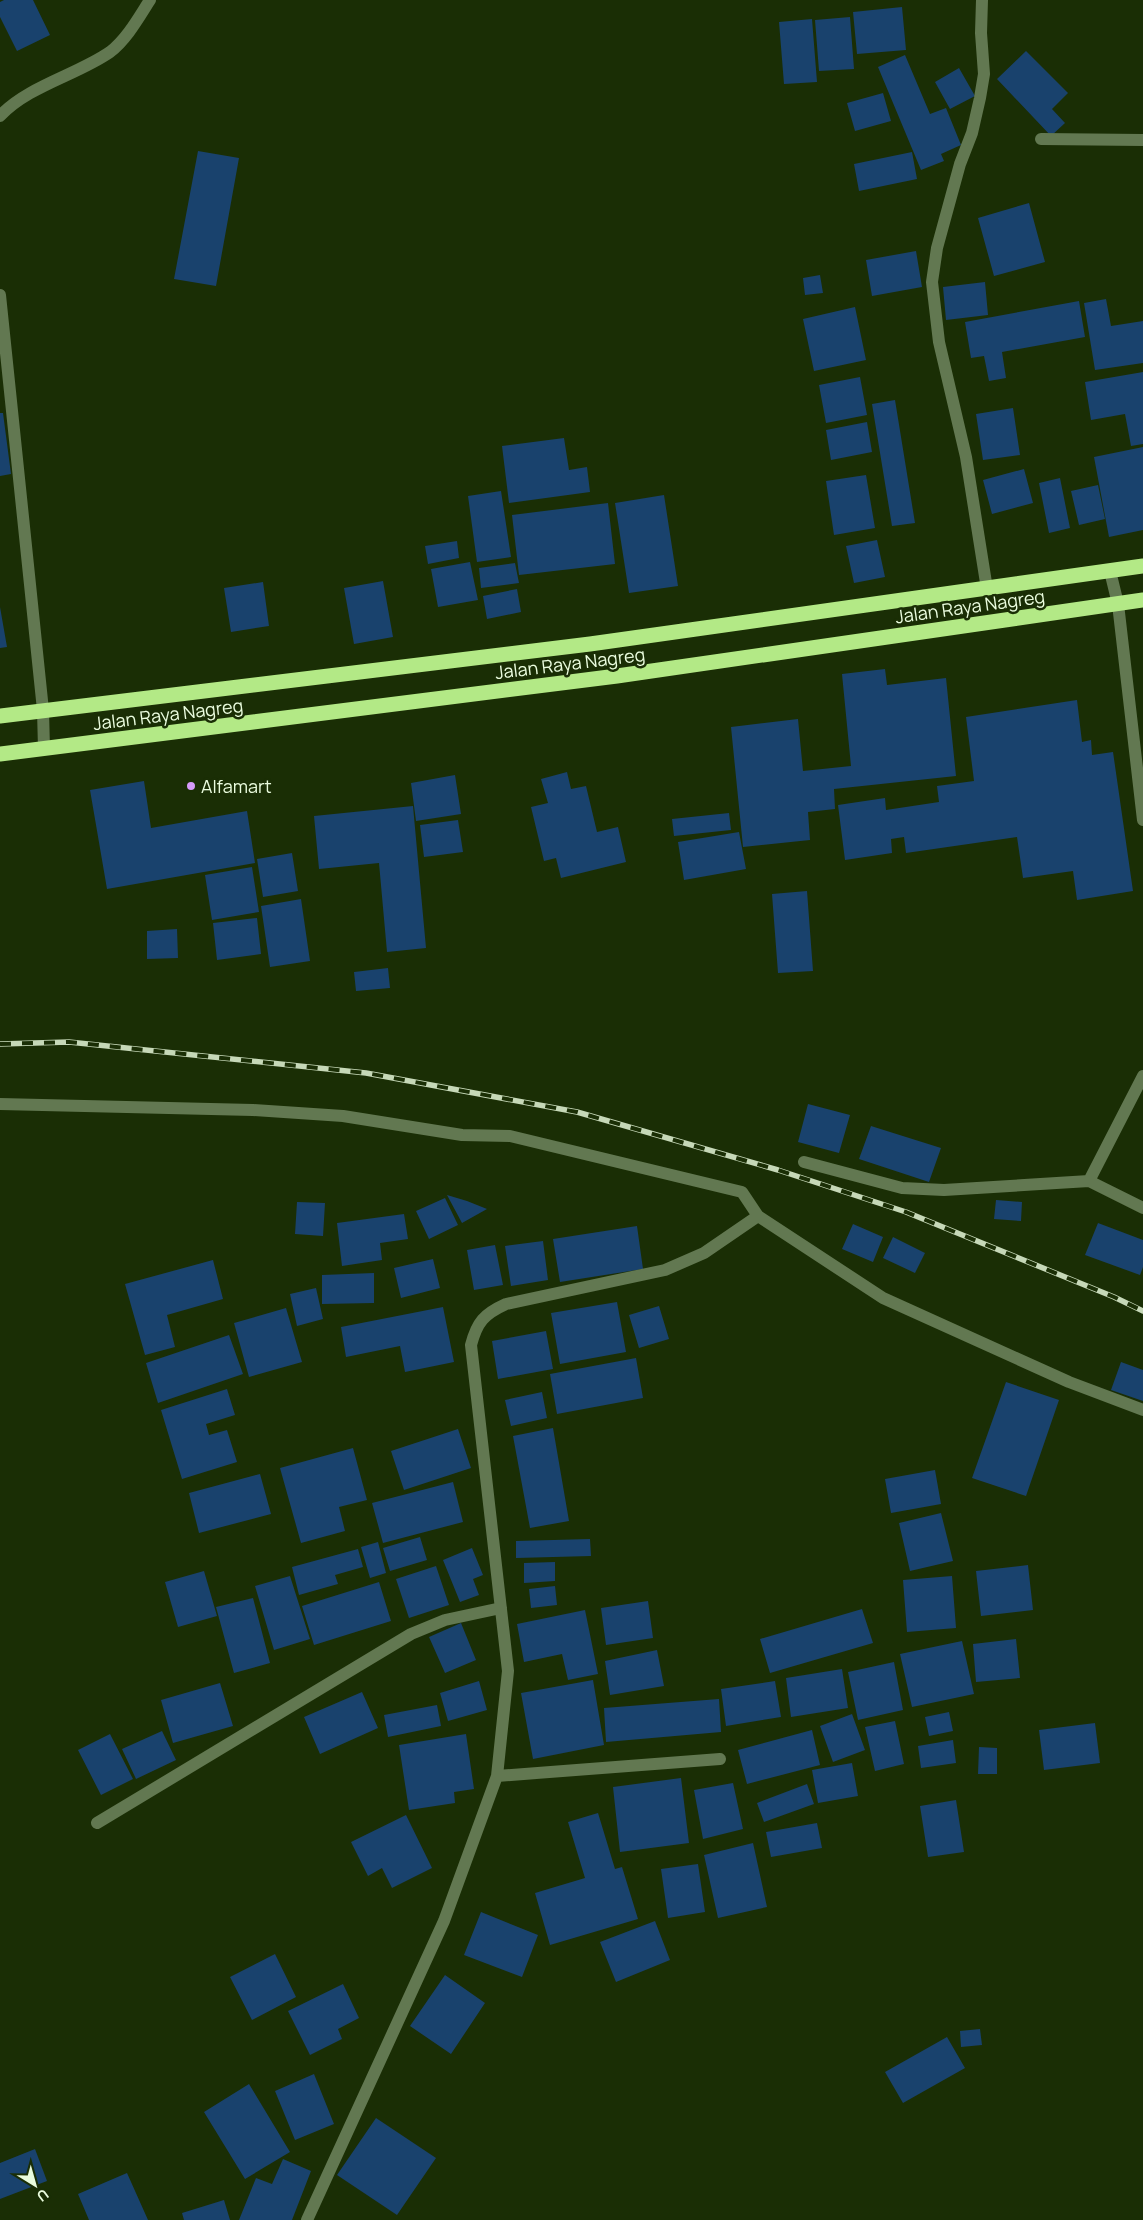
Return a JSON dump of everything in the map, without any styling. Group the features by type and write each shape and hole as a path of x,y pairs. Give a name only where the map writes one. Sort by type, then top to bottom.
{"highway":[{"name":"Jalan Raya Nagreg","path":"0,716 590,644 1143,566"},
{"name":"Jalan Raya Nagreg","path":"0,754 617,676 1143,600"}],"street":[{"path":"0,116 17,102 110,51 125,37 150,0"},
{"path":"982,0 981,33 984,74 980,98 972,133 960,164 937,248 932,282 939,342 966,457 987,588"},
{"path":"1041,139 1143,140"},
{"path":"0,294 43,710 44,749"},
{"path":"1110,571 1118,604 1143,820"},
{"path":"1089,1180 1143,1076"},
{"path":"0,1104 252,1110 343,1116 462,1135 510,1136 742,1192 758,1216 883,1298 1069,1382 1143,1410"},
{"path":"804,1162 902,1188 944,1190 1089,1180 1143,1208"},
{"path":"308,2220 444,1922 497,1776 508,1671 471,1345 476,1327 489,1314 506,1304 665,1270 704,1253 758,1216"},
{"path":"97,1824 411,1634 444,1620 501,1608"},
{"path":"497,1776 720,1759"}],"building":[{"path":"4,0 33,0 50,35 17,51 0,17 0,2"},
{"path":"902,7 906,50 857,54 853,12"},
{"path":"850,17 854,69 819,71 815,20"},
{"path":"812,19 817,82 784,84 779,22"},
{"path":"1026,51 1068,93 1052,109 1065,123 1051,136 997,79"},
{"path":"905,55 930,114 946,108 961,145 941,154 944,161 921,170 878,67"},
{"path":"959,68 975,96 950,109 935,82"},
{"path":"883,93 891,121 855,131 847,103"},
{"path":"198,151 239,158 216,286 174,279"},
{"path":"912,152 917,179 859,191 854,164"},
{"path":"1029,203 1045,262 994,276 978,218"},
{"path":"916,251 922,287 872,296 866,260"},
{"path":"820,275 823,293 805,295 803,278"},
{"path":"985,282 988,315 946,320 943,287"},
{"path":"1106,299 1111,326 1143,321 1143,363 1095,370 1084,303"},
{"path":"1079,301 1085,337 1002,352 1006,378 989,381 984,356 971,358 965,322"},
{"path":"855,307 866,360 814,371 803,319"},
{"path":"1143,372 1143,444 1131,446 1125,414 1091,420 1085,382"},
{"path":"860,377 867,415 826,423 819,385"},
{"path":"895,400 915,523 892,526 872,404"},
{"path":"1013,408 1020,455 983,460 976,414"},
{"path":"0,413 3,413 11,474 0,476"},
{"path":"867,422 872,452 831,460 826,430"},
{"path":"564,438 569,470 587,467 590,492 509,503 502,446"},
{"path":"1143,447 1143,530 1109,537 1094,457"},
{"path":"1024,469 1033,503 992,514 983,480"},
{"path":"866,475 875,528 834,535 826,481"},
{"path":"1060,478 1070,528 1049,533 1039,483"},
{"path":"1098,485 1105,519 1079,525 1071,491"},
{"path":"501,491 511,557 477,562 468,496"},
{"path":"664,495 678,586 629,593 615,503"},
{"path":"608,503 615,564 519,575 512,515"},
{"path":"877,540 885,577 854,583 846,546"},
{"path":"457,541 459,558 428,564 425,546"},
{"path":"470,562 478,600 438,607 431,569"},
{"path":"515,563 519,583 481,588 479,568"},
{"path":"383,581 393,637 354,644 344,588"},
{"path":"263,582 269,626 231,632 224,588"},
{"path":"517,589 521,612 487,619 483,596"},
{"path":"0,607 7,647 0,648"},
{"path":"885,669 887,685 946,678 956,776 834,789 835,809 808,812 810,840 743,847 731,727 798,719 803,771 851,766 842,674"},
{"path":"1077,700 1082,742 1091,740 1092,755 1113,752 1133,891 1077,900 1073,871 1023,878 1017,837 906,853 904,837 891,839 892,853 845,860 838,805 885,798 886,810 939,802 937,786 974,781 966,717"},
{"path":"567,772 571,789 586,786 597,832 618,827 626,862 561,878 556,858 544,861 531,807 548,803 541,779"},
{"path":"455,775 461,814 416,821 411,783"},
{"path":"144,781 151,828 247,811 255,863 107,889 90,790"},
{"path":"413,806 426,948 387,952 379,863 319,869 314,816"},
{"path":"729,813 731,830 674,836 672,819"},
{"path":"458,820 463,852 424,857 420,825"},
{"path":"739,832 746,869 684,880 678,842"},
{"path":"292,853 298,891 263,897 257,859"},
{"path":"252,867 259,912 212,920 205,875"},
{"path":"807,891 813,971 778,973 772,894"},
{"path":"301,899 310,961 270,967 261,906"},
{"path":"257,918 261,954 217,960 213,923"},
{"path":"177,929 178,958 147,959 147,931"},
{"path":"388,968 390,988 356,991 354,972"},
{"path":"808,1104 850,1115 839,1153 798,1142"},
{"path":"871,1126 941,1148 929,1182 859,1159"},
{"path":"447,1195 467,1201 487,1209 462,1223"},
{"path":"445,1198 458,1225 429,1239 416,1211"},
{"path":"996,1200 1022,1202 1021,1221 994,1219"},
{"path":"297,1202 325,1203 323,1236 295,1234"},
{"path":"404,1214 408,1239 380,1243 382,1260 342,1266 337,1223"},
{"path":"1098,1223 1143,1240 1143,1267 1140,1275 1085,1255"},
{"path":"853,1224 883,1237 873,1262 842,1249"},
{"path":"637,1226 643,1269 560,1282 553,1239"},
{"path":"893,1237 925,1253 915,1273 883,1258"},
{"path":"543,1241 548,1280 511,1286 505,1246"},
{"path":"495,1245 503,1285 474,1290 467,1250"},
{"path":"433,1259 440,1288 401,1298 394,1268"},
{"path":"213,1260 223,1299 167,1315 175,1347 145,1355 125,1284"},
{"path":"374,1273 374,1303 322,1304 322,1275"},
{"path":"316,1288 323,1319 297,1326 290,1294"},
{"path":"617,1302 626,1352 560,1364 551,1313"},
{"path":"659,1306 669,1339 639,1348 629,1315"},
{"path":"443,1307 454,1362 405,1372 400,1346 346,1357 341,1327"},
{"path":"286,1308 302,1362 249,1377 234,1323"},
{"path":"546,1331 553,1369 498,1379 492,1341"},
{"path":"229,1335 243,1374 158,1403 146,1363"},
{"path":"636,1358 643,1398 557,1414 550,1374"},
{"path":"1121,1362 1143,1370 1143,1401 1111,1390"},
{"path":"1006,1382 1059,1400 1026,1496 972,1478"},
{"path":"227,1389 235,1415 206,1424 209,1435 227,1430 237,1462 182,1479 161,1410"},
{"path":"542,1392 547,1418 511,1426 505,1400"},
{"path":"553,1428 569,1521 530,1528 513,1436"},
{"path":"458,1429 471,1468 404,1490 391,1451"},
{"path":"353,1448 367,1500 339,1507 345,1531 301,1543 280,1468"},
{"path":"935,1470 941,1504 891,1513 885,1479"},
{"path":"260,1474 271,1514 199,1533 189,1493"},
{"path":"453,1482 463,1522 383,1543 372,1503"},
{"path":"941,1513 953,1561 910,1571 899,1523"},
{"path":"420,1537 427,1560 390,1571 383,1548"},
{"path":"590,1539 591,1556 516,1558 516,1541"},
{"path":"378,1542 386,1573 370,1578 361,1547"},
{"path":"472,1548 483,1575 473,1579 479,1595 460,1602 443,1560"},
{"path":"358,1549 363,1567 335,1575 338,1584 299,1595 292,1567"},
{"path":"555,1562 555,1581 524,1583 524,1563"},
{"path":"1028,1565 1033,1610 981,1616 976,1571"},
{"path":"436,1566 449,1605 409,1618 396,1579"},
{"path":"204,1571 217,1616 178,1627 165,1582"},
{"path":"290,1576 310,1639 274,1650 255,1586"},
{"path":"952,1576 956,1628 907,1632 903,1580"},
{"path":"379,1582 391,1621 314,1645 302,1606"},
{"path":"555,1586 557,1605 531,1608 529,1589"},
{"path":"253,1598 270,1663 234,1673 216,1607"},
{"path":"648,1601 653,1638 606,1645 601,1608"},
{"path":"862,1609 873,1643 770,1673 760,1639"},
{"path":"585,1610 598,1674 568,1680 562,1654 524,1662 517,1624"},
{"path":"461,1623 476,1660 445,1673 429,1637"},
{"path":"1016,1639 1020,1678 976,1682 973,1644"},
{"path":"962,1641 974,1694 912,1707 900,1654"},
{"path":"657,1650 664,1686 610,1695 605,1661"},
{"path":"894,1662 903,1710 858,1720 848,1672"},
{"path":"842,1669 848,1708 791,1717 786,1678"},
{"path":"593,1680 604,1745 533,1759 521,1693"},
{"path":"479,1681 487,1710 448,1721 440,1693"},
{"path":"775,1681 781,1717 726,1726 721,1689"},
{"path":"220,1683 233,1726 173,1743 161,1700"},
{"path":"362,1692 378,1728 320,1754 304,1717"},
{"path":"719,1699 721,1732 606,1742 604,1708"},
{"path":"437,1705 441,1726 388,1737 384,1715"},
{"path":"949,1712 953,1731 929,1736 925,1717"},
{"path":"852,1714 865,1750 833,1762 820,1726"},
{"path":"895,1721 904,1764 875,1771 865,1727"},
{"path":"1095,1723 1100,1763 1044,1770 1039,1730"},
{"path":"812,1730 820,1765 747,1784 738,1750"},
{"path":"162,1731 176,1760 136,1779 122,1749"},
{"path":"110,1734 133,1779 101,1795 78,1750"},
{"path":"466,1734 474,1789 454,1792 455,1803 409,1810 399,1745"},
{"path":"953,1740 956,1763 921,1768 918,1746"},
{"path":"979,1747 997,1748 997,1774 978,1774"},
{"path":"852,1763 858,1796 818,1803 812,1770"},
{"path":"681,1778 689,1843 620,1852 613,1787"},
{"path":"733,1783 743,1829 703,1839 694,1790"},
{"path":"807,1784 814,1804 764,1822 757,1803"},
{"path":"956,1800 964,1852 928,1857 920,1806"},
{"path":"598,1813 615,1869 622,1867 638,1919 550,1945 535,1893 585,1878 568,1822"},
{"path":"406,1815 432,1868 392,1888 382,1868 368,1876 351,1842"},
{"path":"817,1823 822,1848 771,1857 766,1832"},
{"path":"753,1843 767,1907 718,1918 704,1855"},
{"path":"698,1864 705,1912 668,1918 661,1869"},
{"path":"481,1912 538,1935 522,1977 464,1955"},
{"path":"655,1921 670,1960 616,1982 600,1942"},
{"path":"275,1954 296,1997 252,2020 230,1977"},
{"path":"445,1975 485,2003 451,2054 410,2026"},
{"path":"343,1984 359,2018 338,2029 342,2039 310,2055 288,2011"},
{"path":"980,2029 982,2045 961,2047 960,2031"},
{"path":"947,2037 965,2068 903,2103 885,2072"},
{"path":"314,2074 334,2124 295,2140 275,2091"},
{"path":"249,2084 290,2152 245,2179 204,2112"},
{"path":"376,2118 436,2158 397,2215 337,2175"},
{"path":"35,2149 47,2181 0,2199 0,2163"},
{"path":"283,2159 311,2171 292,2220 239,2220 256,2178 272,2184"},
{"path":"127,2173 148,2220 89,2220 78,2194"},
{"path":"224,2200 230,2220 184,2220 182,2213"}],"railway":[{"path":"0,1044 69,1042 366,1073 577,1112 778,1170 906,1212 1114,1297 1143,1311"}],"place":[{"name":"Alfamart","path":"191,786"}]}
